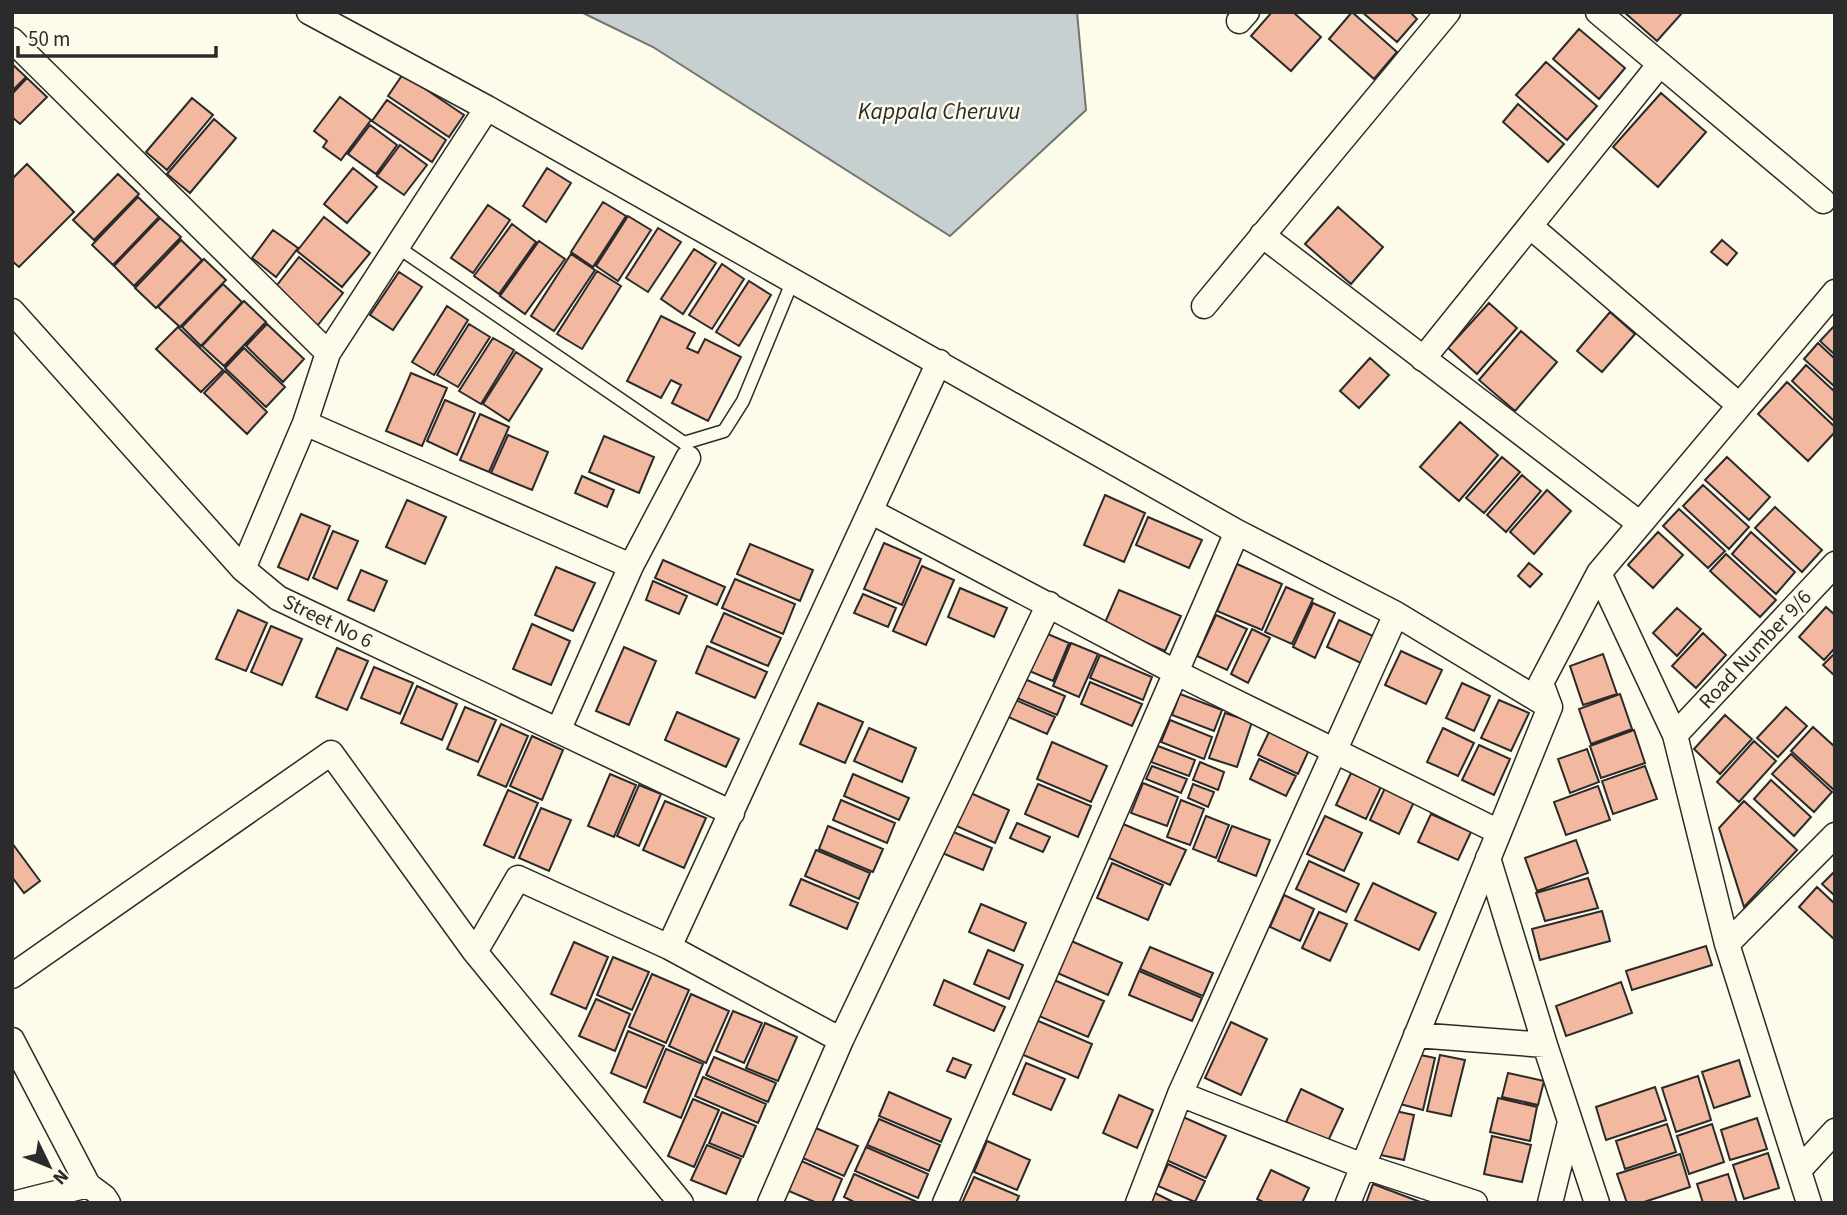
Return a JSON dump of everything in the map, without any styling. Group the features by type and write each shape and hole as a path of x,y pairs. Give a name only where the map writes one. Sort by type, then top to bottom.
{"street":[{"path":"309,12 487,108 1237,532 1396,614 1550,707"},
{"path":"1204,306 1448,12"},
{"path":"1598,12 1823,201"},
{"path":"12,40 328,354"},
{"path":"1423,359 1660,64"},
{"path":"243,569 305,423 328,354 487,108"},
{"path":"1530,226 1739,405"},
{"path":"1262,235 1639,523"},
{"path":"1348,1203 1550,707 1541,683 1599,573 1835,292"},
{"name":"Street No 6","path":"12,311 243,569 278,597 732,813"},
{"path":"669,947 939,362"},
{"path":"305,423 631,566"},
{"path":"558,731 631,566 688,458"},
{"path":"870,511 1175,671 1499,832"},
{"path":"945,1203 1237,532"},
{"path":"1599,573 1675,735 1727,944 1809,1203"},
{"name":"Road Number 9/6","path":"1675,735 1831,576"},
{"path":"770,1203 841,1040 1049,604"},
{"path":"1138,1203 1180,1094 1396,614"},
{"path":"12,976 331,753 475,952 681,1203"},
{"path":"1727,944 1835,835"},
{"path":"1488,858 1597,1203"},
{"path":"475,952 518,878 669,947 841,1040"},
{"path":"1416,1035 1545,1045"},
{"path":"12,1040 88,1185 108,1203"},
{"path":"1180,1094 1363,1166 1475,1203"},
{"path":"1550,1203 1570,1121"},
{"path":"1799,1170 1835,1131"},
{"path":"17,1203 88,1185"}],"lane":[{"path":"396,246 684,443 723,431 743,401 793,280"}],"water":[{"name":"Kappala Cheruvu","path":"581,12 1077,12 1086,110 950,236 653,47"}],"building":[{"path":"1272,12 1293,12 1321,37 1291,71 1251,36"},
{"path":"1352,12 1397,52 1374,79 1329,39"},
{"path":"1362,12 1410,12 1417,19 1397,42"},
{"path":"1624,12 1681,12 1682,13 1657,41"},
{"path":"1579,29 1625,68 1599,99 1553,59"},
{"path":"1546,62 1597,106 1567,140 1516,95"},
{"path":"12,64 26,77 12,91"},
{"path":"403,74 464,115 449,137 388,96"},
{"path":"27,78 47,97 20,124 12,117 12,94"},
{"path":"1661,93 1706,132 1658,187 1613,147"},
{"path":"340,97 371,120 341,160 323,147 327,141 314,131"},
{"path":"192,98 213,115 167,170 146,152"},
{"path":"387,100 446,140 432,162 372,121"},
{"path":"1518,104 1564,144 1548,162 1503,122"},
{"path":"214,119 236,138 190,193 167,174"},
{"path":"370,125 397,145 376,174 348,154"},
{"path":"400,145 427,165 404,195 377,176"},
{"path":"27,164 74,212 19,267 12,261 12,179"},
{"path":"353,168 377,187 347,223 324,204"},
{"path":"547,168 571,183 546,222 523,206"},
{"path":"118,174 139,194 94,240 73,220"},
{"path":"138,197 159,217 113,265 92,245"},
{"path":"603,202 626,216 593,267 571,252"},
{"path":"488,205 510,220 473,273 451,258"},
{"path":"1338,207 1383,247 1351,284 1305,244"},
{"path":"628,216 651,230 618,281 596,266"},
{"path":"324,217 370,253 342,287 297,251"},
{"path":"160,218 181,237 134,286 114,266"},
{"path":"512,224 536,242 499,294 474,276"},
{"path":"658,228 681,242 648,292 626,278"},
{"path":"273,230 298,248 276,277 252,258"},
{"path":"181,240 202,260 156,308 135,288"},
{"path":"1722,240 1737,253 1727,265 1711,252"},
{"path":"539,241 565,259 525,314 500,296"},
{"path":"694,249 716,263 683,314 661,299"},
{"path":"571,254 595,270 554,331 531,316"},
{"path":"299,257 343,293 314,330 270,294"},
{"path":"204,259 226,280 180,327 158,307"},
{"path":"722,264 744,279 712,329 689,315"},
{"path":"597,271 621,286 582,349 557,334"},
{"path":"399,272 422,287 393,330 370,315"},
{"path":"749,281 771,295 739,346 716,332"},
{"path":"223,284 242,302 201,346 182,327"},
{"path":"244,301 266,322 224,366 202,346"},
{"path":"1489,303 1517,328 1477,374 1448,348"},
{"path":"447,306 468,320 434,375 412,362"},
{"path":"1610,312 1635,334 1602,372 1577,351"},
{"path":"661,316 695,333 687,348 698,353 705,339 741,357 708,421 672,403 681,385 671,380 661,398 627,381"},
{"path":"267,324 304,359 283,382 246,346"},
{"path":"469,324 490,337 458,387 437,375"},
{"path":"1835,325 1835,355 1820,341"},
{"path":"178,327 223,370 201,392 156,349"},
{"path":"1521,331 1557,362 1515,411 1479,380"},
{"path":"493,338 514,350 481,404 459,391"},
{"path":"1818,343 1835,359 1835,387 1804,359"},
{"path":"244,348 285,387 266,407 225,368"},
{"path":"516,352 542,369 509,421 483,404"},
{"path":"1370,358 1389,375 1359,408 1340,391"},
{"path":"1806,365 1835,392 1834,421 1792,381"},
{"path":"225,371 267,412 247,434 204,393"},
{"path":"411,373 447,388 422,446 386,431"},
{"path":"1787,382 1835,427 1835,432 1808,461 1758,414"},
{"path":"445,400 475,413 457,455 427,441"},
{"path":"480,414 509,427 489,472 460,460"},
{"path":"1460,422 1498,455 1459,501 1420,467"},
{"path":"508,435 548,452 532,490 491,473"},
{"path":"604,436 654,457 639,493 589,472"},
{"path":"1502,457 1520,472 1484,513 1466,498"},
{"path":"1727,457 1770,497 1749,520 1705,480"},
{"path":"1522,475 1541,491 1506,532 1487,515"},
{"path":"582,476 614,490 607,507 575,493"},
{"path":"1703,485 1749,527 1729,549 1683,506"},
{"path":"1547,490 1571,511 1534,554 1510,532"},
{"path":"1105,495 1145,513 1124,562 1084,545"},
{"path":"407,500 446,517 425,564 386,547"},
{"path":"1775,507 1822,550 1802,572 1755,528"},
{"path":"1679,509 1725,551 1708,568 1663,526"},
{"path":"301,514 330,526 308,580 278,567"},
{"path":"1148,517 1202,540 1189,568 1136,545"},
{"path":"333,531 358,541 337,589 313,578"},
{"path":"1658,532 1683,555 1653,588 1628,565"},
{"path":"1751,532 1795,572 1776,594 1732,554"},
{"path":"884,543 921,559 902,605 864,589"},
{"path":"750,544 813,570 800,601 737,574"},
{"path":"1726,554 1776,600 1760,617 1710,571"},
{"path":"663,560 725,587 717,605 655,578"},
{"path":"1529,563 1542,574 1530,587 1518,576"},
{"path":"1237,564 1282,584 1262,630 1217,611"},
{"path":"922,566 954,580 926,645 893,631"},
{"path":"556,567 595,583 573,631 535,615"},
{"path":"361,570 387,581 374,611 348,600"},
{"path":"735,579 795,604 783,634 722,608"},
{"path":"653,581 687,596 679,614 646,600"},
{"path":"1286,587 1313,599 1292,644 1265,632"},
{"path":"960,588 1007,608 994,637 948,617"},
{"path":"1119,590 1181,616 1165,651 1104,625"},
{"path":"863,594 896,608 888,627 854,613"},
{"path":"1313,603 1335,613 1315,658 1293,647"},
{"path":"1826,607 1835,615 1835,648 1824,660 1799,637"},
{"path":"1677,608 1701,629 1677,656 1653,633"},
{"path":"238,610 267,623 246,671 216,659"},
{"path":"724,613 781,638 768,666 711,642"},
{"path":"1216,615 1247,629 1227,670 1197,656"},
{"path":"1339,620 1375,637 1363,664 1327,647"},
{"path":"532,624 570,641 551,685 513,669"},
{"path":"271,626 302,639 282,685 251,672"},
{"path":"1252,629 1270,638 1248,683 1231,674"},
{"path":"1043,632 1069,643 1053,681 1027,670"},
{"path":"1703,633 1726,655 1696,688 1672,666"},
{"path":"1071,643 1098,654 1079,697 1053,686"},
{"path":"707,646 767,672 755,698 696,673"},
{"path":"624,647 656,661 629,725 596,711"},
{"path":"337,648 368,661 347,710 316,697"},
{"path":"1401,651 1442,670 1426,704 1385,685"},
{"path":"1835,653 1835,676 1823,665"},
{"path":"1603,654 1617,694 1583,705 1570,666"},
{"path":"1100,655 1152,677 1143,700 1090,678"},
{"path":"374,667 413,683 400,714 361,698"},
{"path":"1020,677 1065,696 1057,715 1012,696"},
{"path":"1090,682 1142,704 1132,726 1081,704"},
{"path":"1462,683 1490,696 1474,731 1446,718"},
{"path":"417,686 457,704 442,740 401,723"},
{"path":"1180,694 1222,710 1214,731 1172,715"},
{"path":"1620,694 1632,729 1591,744 1579,709"},
{"path":"1013,699 1055,717 1047,734 1006,716"},
{"path":"1499,700 1529,713 1511,751 1481,738"},
{"path":"818,703 863,722 845,763 800,744"},
{"path":"465,707 496,720 478,762 447,749"},
{"path":"1786,707 1807,726 1778,757 1757,738"},
{"path":"677,712 739,739 726,767 665,740"},
{"path":"1225,713 1252,722 1237,767 1209,758"},
{"path":"1725,715 1752,739 1720,774 1694,749"},
{"path":"1170,720 1212,737 1204,759 1161,742"},
{"path":"501,724 528,736 506,787 478,775"},
{"path":"1813,727 1835,747 1835,791 1791,751"},
{"path":"869,728 916,748 902,782 854,761"},
{"path":"1443,728 1474,743 1458,776 1427,762"},
{"path":"1634,730 1645,763 1601,778 1590,746"},
{"path":"1269,732 1309,750 1298,774 1258,755"},
{"path":"532,736 563,750 542,800 510,786"},
{"path":"1754,741 1776,761 1739,802 1717,782"},
{"path":"1052,742 1107,766 1091,802 1037,779"},
{"path":"1479,745 1510,759 1494,795 1462,780"},
{"path":"1158,746 1195,760 1189,776 1151,762"},
{"path":"1587,749 1599,782 1570,793 1558,759"},
{"path":"1791,754 1832,792 1814,812 1772,774"},
{"path":"1259,759 1296,776 1286,796 1250,779"},
{"path":"1200,762 1224,772 1218,790 1193,780"},
{"path":"1152,766 1187,779 1181,793 1146,779"},
{"path":"1645,766 1657,799 1613,814 1602,781"},
{"path":"1351,773 1381,787 1366,819 1336,805"},
{"path":"610,774 636,785 614,837 588,826"},
{"path":"853,774 909,798 899,820 844,796"},
{"path":"1771,780 1811,817 1794,836 1754,799"},
{"path":"1143,783 1178,797 1167,826 1131,813"},
{"path":"1038,784 1091,806 1078,837 1025,814"},
{"path":"1193,784 1214,792 1208,807 1188,798"},
{"path":"639,785 661,794 639,846 617,836"},
{"path":"1598,786 1610,820 1566,835 1554,802"},
{"path":"1385,788 1414,802 1399,834 1370,820"},
{"path":"508,790 538,803 514,858 484,845"},
{"path":"966,791 1009,810 995,843 952,824"},
{"path":"841,800 895,823 887,843 833,820"},
{"path":"1181,800 1204,809 1190,845 1167,837"},
{"path":"665,801 706,818 684,868 643,850"},
{"path":"1744,801 1797,850 1744,907 1719,828"},
{"path":"541,808 571,820 549,871 519,858"},
{"path":"1431,814 1471,832 1458,860 1418,842"},
{"path":"1206,816 1229,825 1216,858 1193,849"},
{"path":"1325,816 1362,833 1344,871 1307,854"},
{"path":"1017,823 1050,837 1043,852 1010,838"},
{"path":"1123,824 1186,850 1170,885 1109,858"},
{"path":"828,826 883,849 873,872 819,849"},
{"path":"1232,826 1270,840 1256,876 1218,861"},
{"path":"951,831 992,848 983,870 942,853"},
{"path":"1576,840 1588,873 1537,891 1525,858"},
{"path":"12,843 40,881 24,893 12,877"},
{"path":"816,850 870,873 859,899 805,876"},
{"path":"1309,861 1359,884 1346,912 1296,889"},
{"path":"1112,863 1163,885 1148,920 1097,898"},
{"path":"1835,871 1835,896 1822,884"},
{"path":"1588,878 1598,908 1545,921 1536,893"},
{"path":"801,879 858,903 847,929 790,905"},
{"path":"1373,883 1436,913 1419,950 1355,920"},
{"path":"1817,887 1835,904 1835,940 1799,907"},
{"path":"1284,895 1314,909 1300,941 1270,927"},
{"path":"981,904 1026,923 1014,951 969,932"},
{"path":"1602,911 1610,941 1540,960 1532,929"},
{"path":"1319,912 1347,924 1330,961 1302,948"},
{"path":"1069,940 1122,963 1108,995 1055,972"},
{"path":"574,942 608,957 586,1009 551,994"},
{"path":"1706,946 1712,965 1632,990 1626,971"},
{"path":"1150,947 1213,973 1203,996 1140,969"},
{"path":"988,950 1023,965 1009,999 974,984"},
{"path":"613,957 649,972 632,1010 597,995"},
{"path":"1139,971 1202,998 1192,1021 1129,995"},
{"path":"652,974 689,990 666,1043 629,1027"},
{"path":"944,980 1005,1007 994,1031 934,1005"},
{"path":"1054,980 1104,1001 1088,1037 1039,1016"},
{"path":"1621,982 1632,1013 1566,1036 1556,1006"},
{"path":"691,994 729,1011 706,1063 669,1046"},
{"path":"596,999 630,1014 615,1051 579,1036"},
{"path":"733,1011 762,1023 744,1063 716,1051"},
{"path":"1036,1020 1092,1044 1078,1078 1021,1054"},
{"path":"1231,1022 1267,1039 1241,1095 1205,1078"},
{"path":"765,1023 797,1037 778,1081 746,1068"},
{"path":"628,1031 664,1046 646,1088 611,1073"},
{"path":"666,1049 703,1064 681,1118 644,1102"},
{"path":"1411,1053 1435,1058 1423,1110 1400,1104"},
{"path":"1440,1055 1465,1060 1451,1116 1427,1111"},
{"path":"714,1057 776,1083 768,1102 706,1075"},
{"path":"953,1058 971,1065 965,1078 947,1071"},
{"path":"1739,1060 1750,1096 1714,1108 1702,1072"},
{"path":"1026,1063 1065,1079 1051,1110 1013,1094"},
{"path":"1508,1073 1544,1081 1538,1105 1502,1097"},
{"path":"1698,1076 1711,1120 1676,1132 1662,1088"},
{"path":"703,1077 766,1104 758,1123 695,1096"},
{"path":"1655,1087 1666,1120 1606,1140 1596,1107"},
{"path":"1301,1089 1343,1109 1328,1141 1286,1122"},
{"path":"889,1092 951,1119 941,1142 879,1116"},
{"path":"1119,1095 1153,1110 1137,1148 1103,1133"},
{"path":"1498,1098 1537,1107 1530,1141 1490,1132"},
{"path":"693,1099 719,1110 694,1167 668,1156"},
{"path":"1386,1109 1414,1115 1404,1160 1376,1154"},
{"path":"722,1112 756,1126 743,1157 709,1143"},
{"path":"1183,1117 1226,1136 1206,1178 1164,1159"},
{"path":"1757,1118 1767,1149 1730,1160 1721,1130"},
{"path":"879,1119 940,1145 929,1171 867,1145"},
{"path":"1667,1124 1676,1152 1625,1169 1616,1141"},
{"path":"1712,1124 1724,1162 1689,1174 1677,1136"},
{"path":"811,1126 858,1146 844,1176 798,1156"},
{"path":"1492,1136 1531,1145 1522,1182 1484,1174"},
{"path":"987,1141 1030,1160 1017,1190 974,1172"},
{"path":"707,1145 741,1159 726,1194 691,1180"},
{"path":"866,1147 928,1174 918,1198 855,1171"},
{"path":"1768,1153 1779,1188 1744,1199 1733,1165"},
{"path":"1680,1154 1690,1187 1641,1203 1627,1203 1617,1174"},
{"path":"797,1159 842,1179 832,1203 817,1203 784,1189"},
{"path":"1168,1164 1205,1181 1195,1202 1158,1186"},
{"path":"1271,1170 1309,1188 1302,1203 1265,1203 1257,1199"},
{"path":"854,1174 917,1203 856,1203 844,1197"},
{"path":"1728,1174 1737,1203 1703,1203 1697,1184"},
{"path":"974,1177 1019,1196 1016,1203 962,1203"},
{"path":"1373,1184 1423,1203 1366,1203"},
{"path":"1155,1193 1175,1203 1151,1203"}]}
